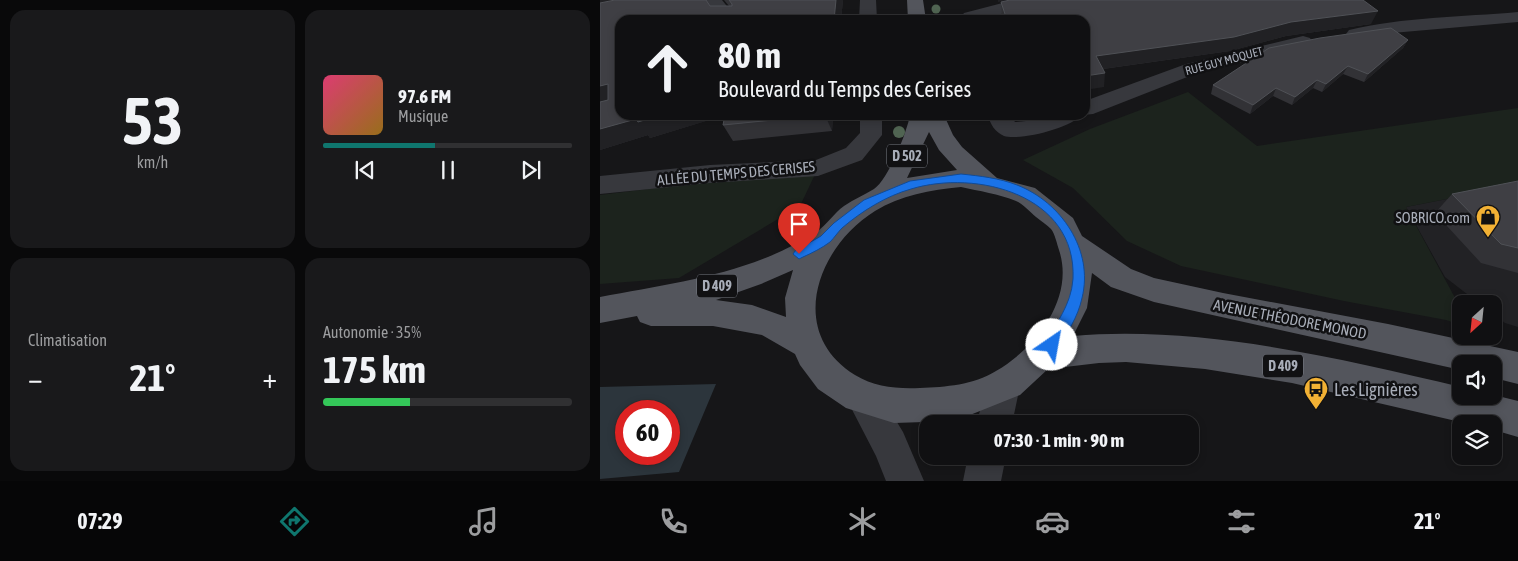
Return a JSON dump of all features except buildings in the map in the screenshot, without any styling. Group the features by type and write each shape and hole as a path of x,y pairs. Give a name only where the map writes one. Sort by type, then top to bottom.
{"main road":[{"path":"915,0 916,15"},
{"name":"D 502","path":"885,194 907,156 915,138 920,120"},
{"name":"D 502","path":"935,120 952,152 964,164 986,180"},
{"path":"961,178 986,180 1014,188 1039,201 1059,220 1073,244 1079,279 1076,298 1063,330 1045,355 1003,386 977,397 949,405 921,408 893,406 863,398 838,384 818,366 806,344 800,326 798,308 800,290 810,264 825,240 852,214 885,194 910,185 935,180 961,178"},
{"name":"D 409","path":"600,310 703,290 746,278 770,269 825,240"},
{"name":"AVENUE THÉODORE MONOD","path":"1073,244 1121,278 1154,290 1223,306 1388,338 1518,368"},
{"name":"D 409","path":"600,316 671,312 738,316 774,324 806,344"},
{"name":"D 409","path":"1045,355 1075,348 1107,346 1149,346 1210,354 1297,368 1518,419"}],"street":[{"path":"713,0 725,15"},
{"path":"868,0 868,15"},
{"path":"965,0 969,15"},
{"path":"983,15 1033,0"},
{"name":"RUE GUY MÔQUET","path":"1090,107 1193,68 1286,44 1392,28 1518,17"},
{"name":"ALLÉE DU TEMPS DES CERISES","path":"600,185 710,174 818,168 854,154 871,134 870,120"},
{"path":"1005,122 1039,127 1057,120"},
{"path":"996,415 1003,386"},
{"path":"863,398 890,445 905,481"},
{"path":"982,481 985,465"}],"shaded area":[{"path":"1188,92 1257,146 1518,108 1518,185 1406,207 1453,295 1452,322 1181,266 1127,241 1073,188 1023,160 1090,129"},
{"path":"818,168 800,206 679,278 600,284 600,195"},
{"path":"1518,185 1518,327 1502,321 1502,295 1468,295 1445,277 1406,207"},
{"path":"716,384 679,472 600,479 600,387"}],"place":[{"name":"SOBRICO.com","path":"1488,238"},
{"name":"Les Lignières","path":"1316,410"}],"route":[{"path":"799,254 825,240 838,226 868,203 885,194 910,185 935,180 961,178 986,180 1014,188 1039,201 1050,210 1059,220 1073,244 1079,279 1076,298 1070,317 1060,336 1052,345"}]}
